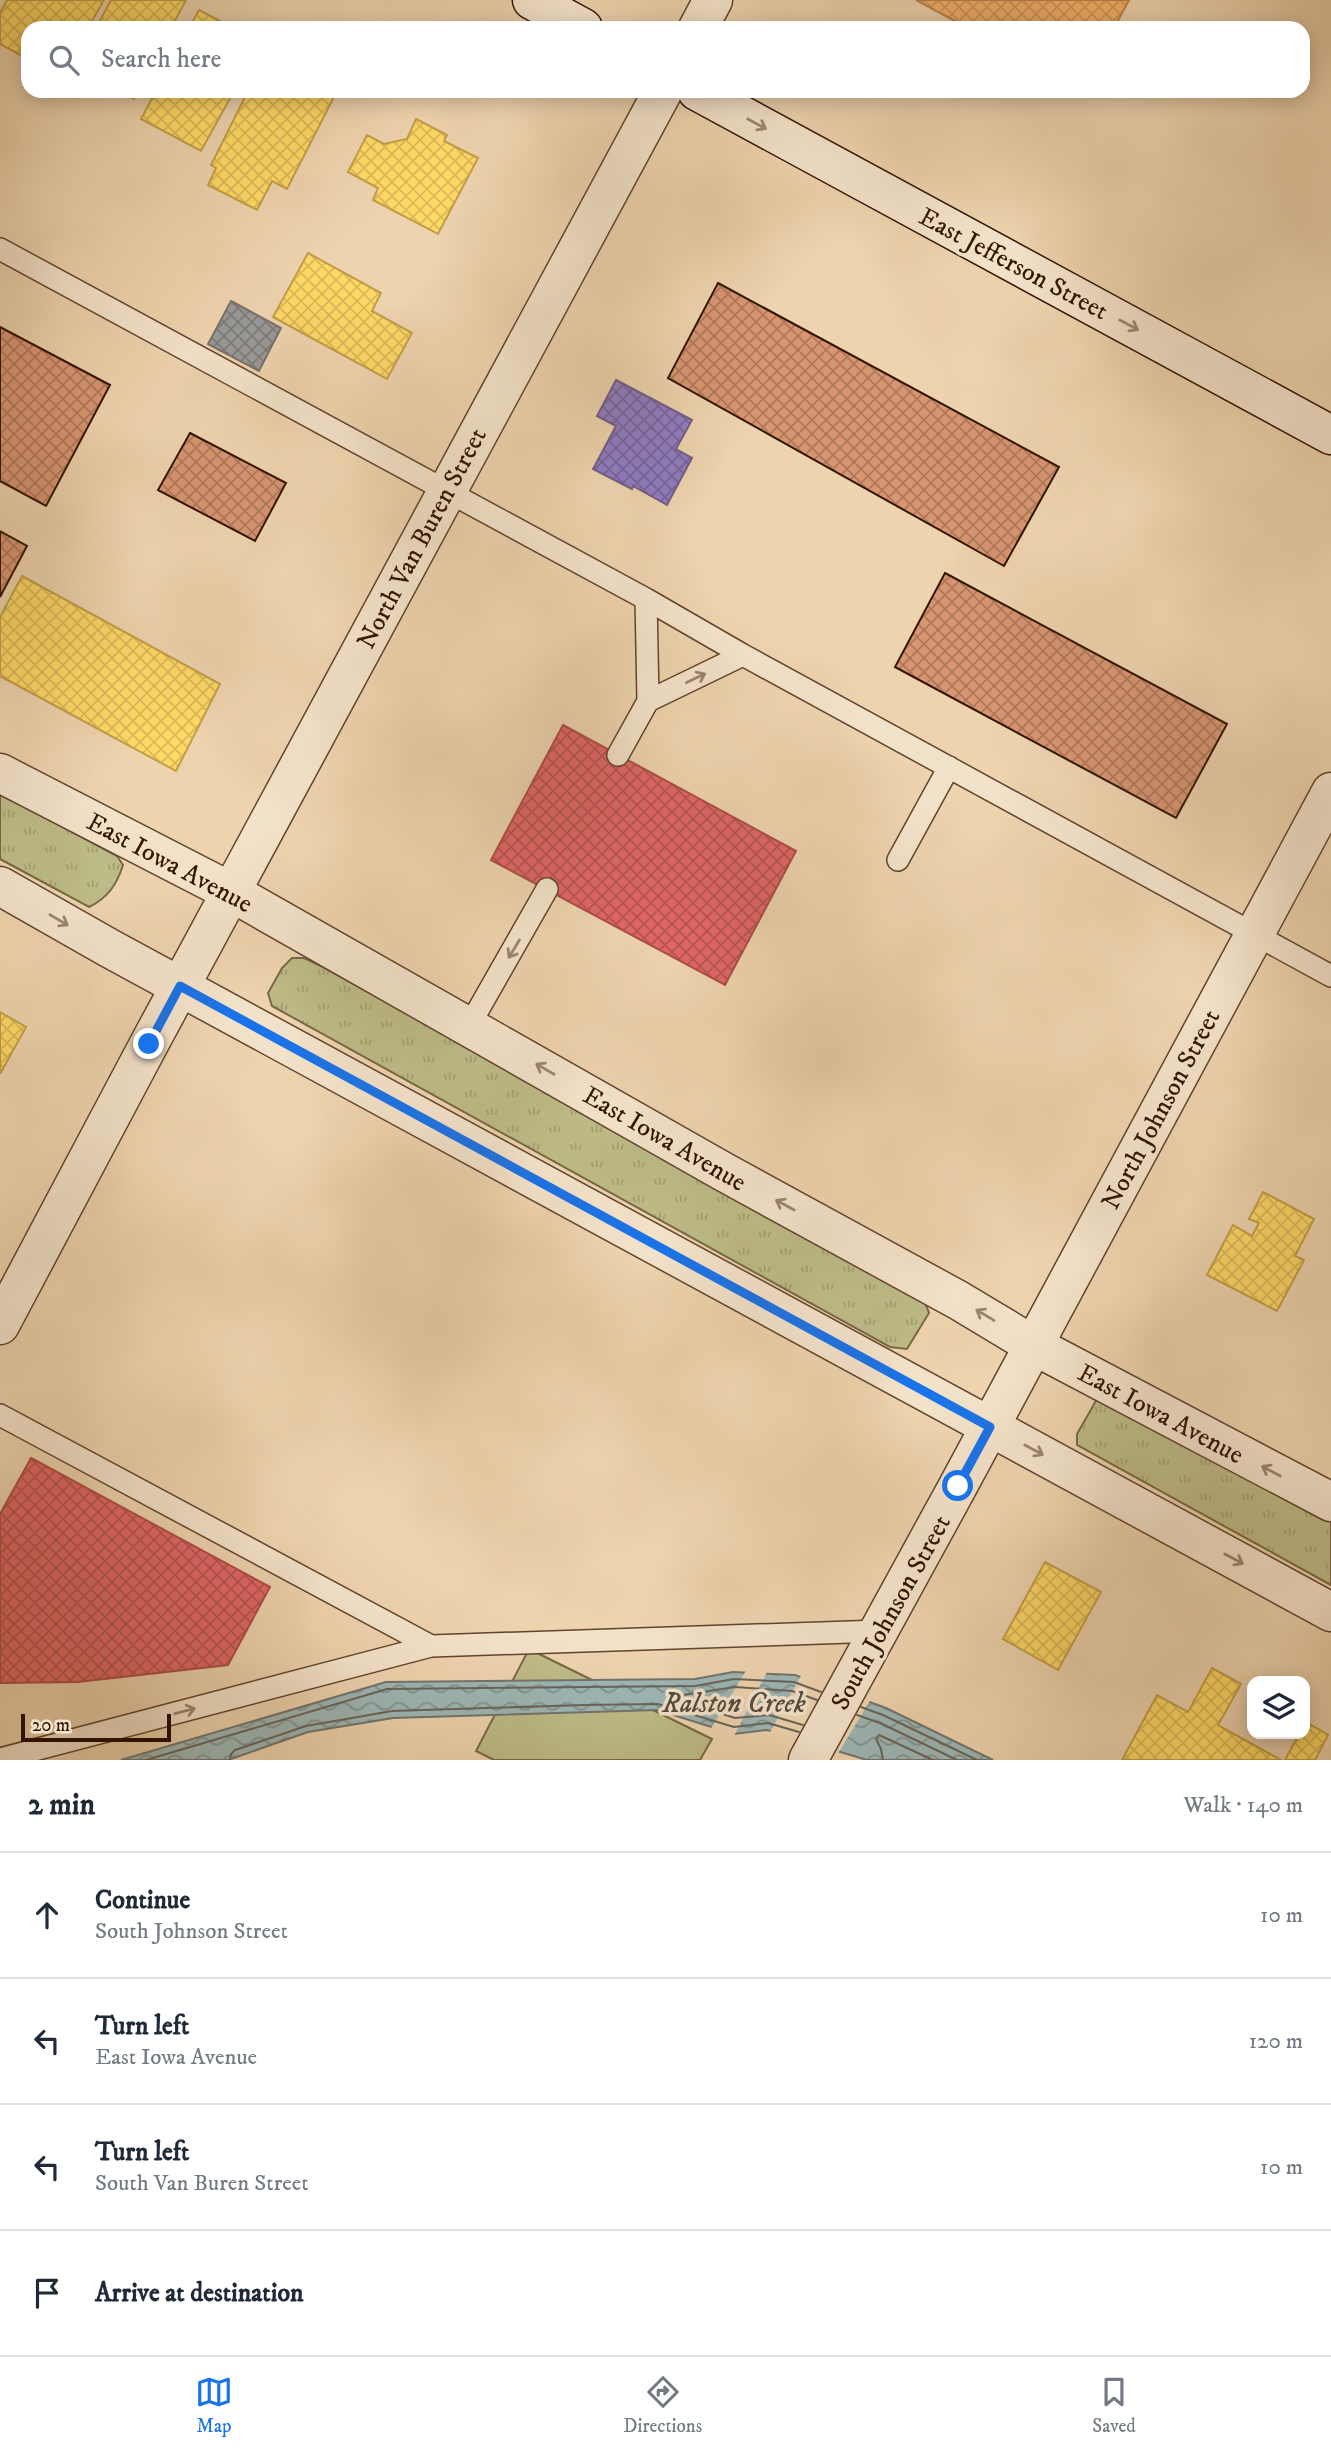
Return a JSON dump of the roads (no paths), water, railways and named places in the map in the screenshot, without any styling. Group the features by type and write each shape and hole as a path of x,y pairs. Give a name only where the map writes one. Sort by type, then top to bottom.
{"street":[{"path":"532,0 570,21"},
{"path":"702,21 713,0"},
{"name":"North Van Buren Street","path":"0,1325 659,98"},
{"name":"East Jefferson Street","path":"710,98 1331,435"},
{"name":"East Iowa Avenue","path":"0,773 231,892 724,1172 958,1300 1033,1345 1331,1503"},
{"name":"North Johnson Street","path":"990,1427 1331,792"},
{"path":"0,886 1331,1612"},
{"name":"South Johnson Street","path":"808,1760 990,1427"}],"lane":[{"path":"0,249 646,599 743,655 1331,976"},
{"path":"618,755 643,710 646,599"},
{"path":"643,710 743,655"},
{"path":"898,860 949,766"},
{"path":"469,1026 547,889"},
{"path":"0,1415 431,1646"},
{"path":"0,1759 431,1646 880,1632"}],"water":[{"name":"Ralston Creek","path":"733,1672 795,1675 886,1708 993,1760 867,1760 767,1730 734,1734 657,1710 393,1718 308,1732 228,1760 121,1760 386,1682 695,1679"}]}
